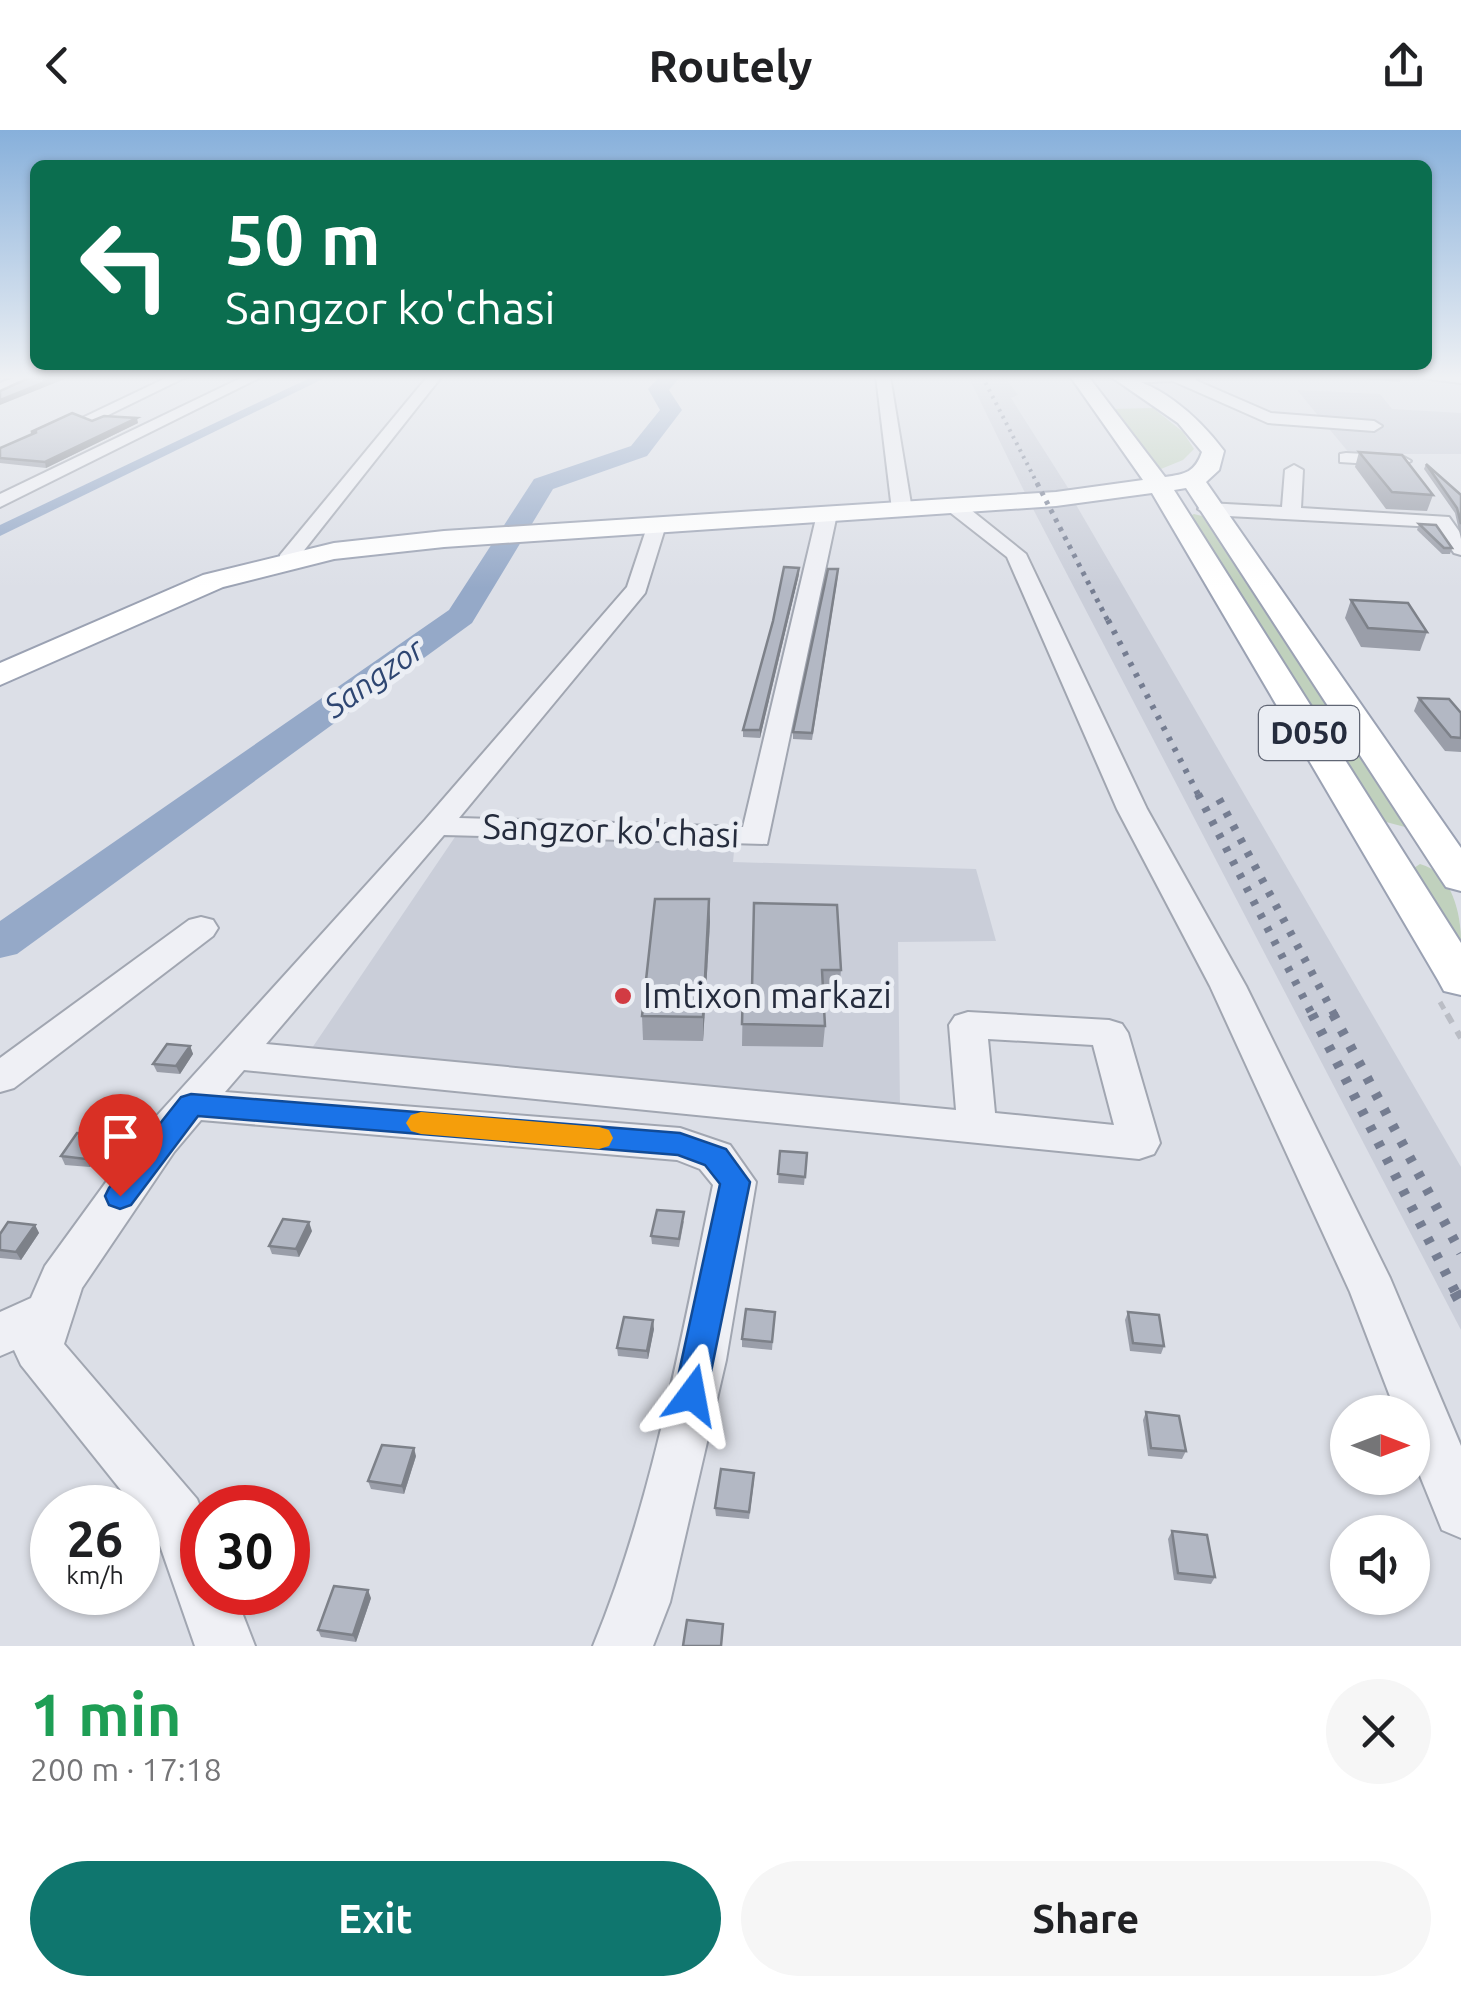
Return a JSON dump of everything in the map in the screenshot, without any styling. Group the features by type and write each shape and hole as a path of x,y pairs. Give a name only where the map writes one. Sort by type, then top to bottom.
{"main road":[{"name":"D050","path":"1142,447 1187,491 1461,878"},
{"path":"0,675 178,595 288,559 444,539 1187,491 1210,464 1211,447"},
{"name":"D050","path":"1187,491 1365,824 1461,980"},
{"path":"1365,824 1406,840 1420,837 1427,827"}],"street":[{"path":"0,500 110,447"},
{"path":"288,559 378,447"},
{"path":"893,447 902,510"},
{"path":"1346,458 1404,462 1414,474"},
{"path":"1292,513 1294,470"},
{"path":"1187,491 1292,513 1442,521"},
{"path":"1448,501 1435,500 1442,521 1461,549"},
{"path":"954,506 1016,554 1068,661 1132,809 1228,986 1373,1292 1461,1511"},
{"name":"Sangzor ko'chasi","path":"436,826 756,837 826,514"},
{"name":"Sangzor ko'chasi","path":"180,1524 38,1349 61,1280 159,1141 436,826 637,588 656,525"},
{"path":"0,1078 201,928"},
{"path":"235,1055 1139,1143 1110,1032 968,1025 976,1112"},
{"path":"191,1104 680,1144 715,1157 735,1182 701,1360 641,1602 623,1646"},
{"path":"0,1334 50,1312"},
{"path":"214,1615 225,1646"}],"shaded area":[{"path":"1002,447 1042,447 1070,491 1025,493"},
{"path":"1344,447 1461,447 1461,454 1350,454"},
{"path":"1075,503 1461,1167 1461,1330 1031,505"},
{"name":"Imtixon markazi","path":"457,834 735,841 733,862 976,869 996,941 898,942 900,1108 310,1051"}],"green space":[{"path":"1138,447 1194,449 1183,460 1156,471"},
{"path":"1190,516 1202,516 1405,827 1386,822"},
{"path":"1420,864 1431,868 1447,885 1459,919 1461,942 1414,868"}],"building":[{"path":"77,447 45,462 0,458 0,448"},
{"path":"1359,452 1402,455 1433,495 1392,492"},
{"path":"1426,464 1461,495 1461,524 1457,508"},
{"path":"1419,524 1436,525 1452,548 1444,548"},
{"path":"784,567 799,568 760,730 743,730 773,621"},
{"path":"828,569 838,569 812,733 793,732"},
{"path":"1351,600 1408,603 1427,632 1368,628"},
{"path":"1419,698 1449,699 1461,713 1461,738 1451,737"},
{"path":"655,899 709,899 703,1017 642,1016"},
{"path":"754,903 837,905 841,970 822,970 825,1026 742,1024 743,988 752,989"},
{"path":"167,1044 190,1046 176,1066 153,1064"},
{"path":"77,1133 102,1136 86,1159 61,1156"},
{"path":"780,1151 807,1153 805,1177 778,1174"},
{"path":"657,1210 684,1212 679,1239 651,1236"},
{"path":"283,1219 309,1222 296,1249 269,1246"},
{"path":"8,1222 35,1225 16,1252 0,1250 0,1234"},
{"path":"746,1309 775,1312 772,1342 742,1339"},
{"path":"1128,1312 1159,1315 1164,1346 1133,1343"},
{"path":"624,1317 653,1320 647,1351 617,1348"},
{"path":"1146,1412 1179,1416 1186,1451 1151,1448"},
{"path":"382,1445 414,1448 402,1486 368,1481"},
{"path":"721,1469 754,1473 749,1512 715,1508"},
{"path":"1172,1531 1207,1535 1215,1577 1178,1573"},
{"path":"334,1586 368,1590 353,1635 318,1630"},
{"path":"687,1620 723,1624 721,1646 683,1646"}],"waterway":[{"path":"0,531 176,447"},
{"name":"Sangzor","path":"0,943 461,616 543,484 642,447"}],"railway":[{"path":"1018,447 1038,485"},
{"path":"1037,483 1109,623"},
{"path":"1108,620 1199,796"},
{"path":"1198,794 1313,1016"},
{"path":"1219,799 1335,1016"},
{"path":"1312,1014 1457,1295"},
{"path":"1333,1014 1461,1253"},
{"path":"1455,1292 1461,1303"}],"slow traffic":[{"path":"421,1123 599,1138"}],"place":[{"name":"Imtixon markazi","path":"623,996"}],"route":[{"path":"120,1196 191,1104 680,1144 715,1157 735,1182 692,1395"}]}
